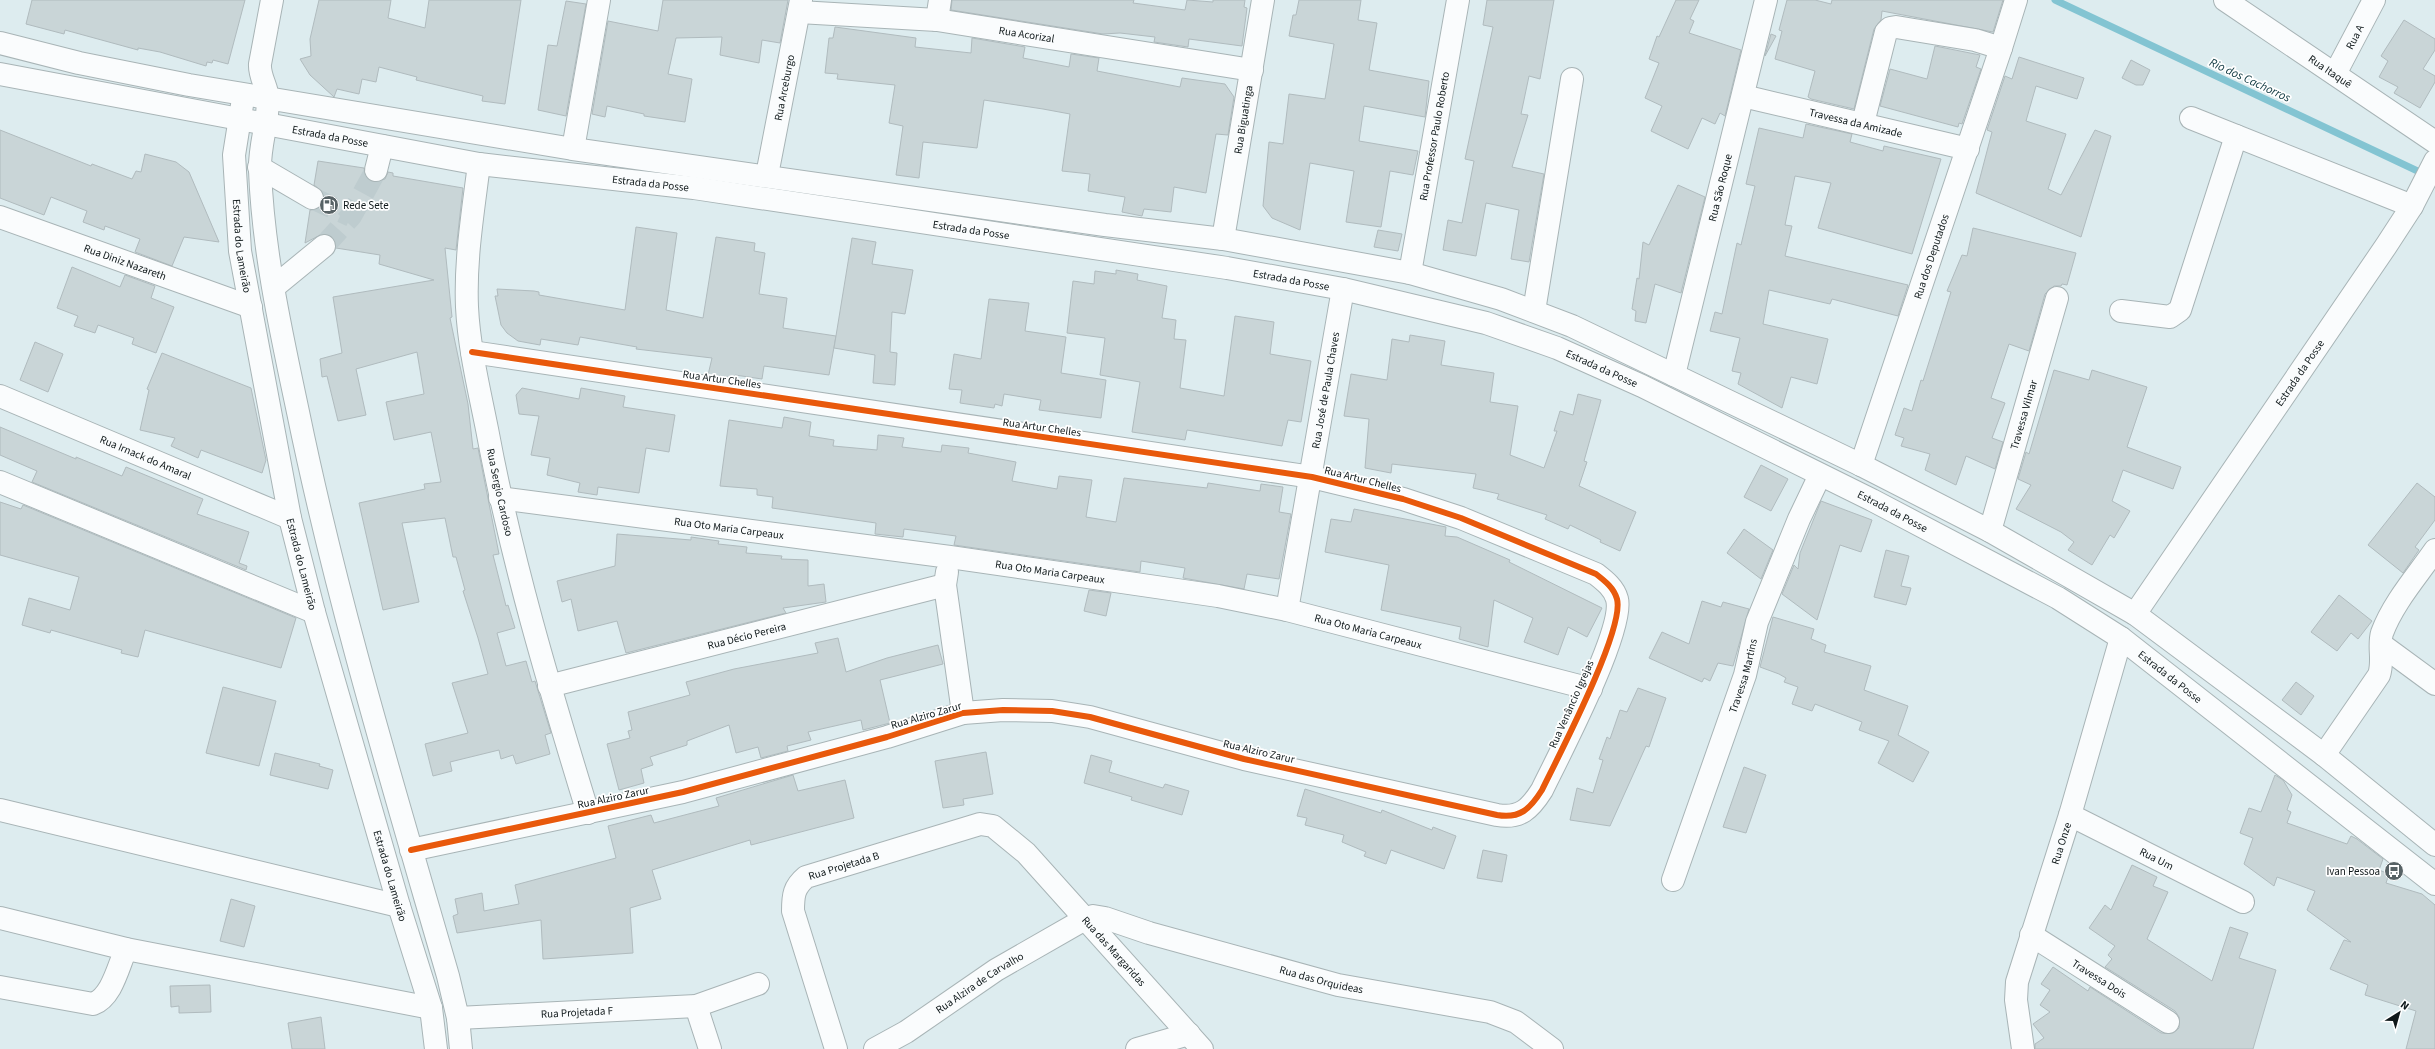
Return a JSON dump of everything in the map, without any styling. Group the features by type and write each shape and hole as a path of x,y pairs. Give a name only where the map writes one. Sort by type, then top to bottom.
{"street":[{"name":"Estrada do Lameirão","path":"272,0 259,73 244,95 234,155 240,251 290,518 314,612 399,906 432,1008 436,1049"},
{"path":"573,149 599,0"},
{"name":"Rua Biguatinga","path":"1223,239 1263,0"},
{"name":"Rua Professor Paulo Roberto","path":"1410,272 1458,0"},
{"name":"Rua São Roque","path":"1674,375 1744,96 1766,0"},
{"name":"Rua Itaquê","path":"2224,0 2435,142"},
{"name":"Rua A","path":"2335,74 2374,0"},
{"name":"Rua dos Deputados","path":"1861,465 1968,149 2016,1"},
{"name":"Rua Acorizal","path":"800,6 938,10 1252,70"},
{"name":"Rua Arceburgo","path":"767,175 800,6"},
{"path":"1863,123 1886,32 1890,28 1896,27 1975,40 2001,48"},
{"name":"Estrada da Posse","path":"0,44 79,63 244,95 573,149 767,175 1105,226 1223,239 1410,272 1534,311 1572,326 1861,465 1990,531 2135,614 2324,755 2435,845"},
{"name":"Estrada do Lameirão","path":"259,73 268,99 259,167 264,223 274,287 315,493 336,579 411,850 448,976 458,1018 461,1049"},
{"name":"Estrada da Posse","path":"0,74 264,125 479,164 694,188 1227,268 1343,289 1486,323 1557,348 1642,386 1990,561 2058,598 2121,638 2435,884"},
{"path":"1534,311 1572,79"},
{"name":"Travessa da Amizade","path":"1744,96 1968,149"},
{"path":"2191,118 2236,136 2424,182"},
{"path":"2121,311 2170,317 2180,310 2236,136"},
{"path":"376,170 382,146"},
{"name":"Rua Sergio Cardoso","path":"479,164 470,233 467,275 467,308 472,352 500,498 549,686 588,813"},
{"path":"259,167 312,198"},
{"name":"Estrada da Posse","path":"2135,614 2424,182"},
{"name":"Rua Diniz Nazareth","path":"0,217 251,307"},
{"path":"274,287 324,246"},
{"name":"Rua José de Paula Chaves","path":"1287,610 1312,477 1343,289"},
{"name":"Travessa Vilmar","path":"1990,531 2057,298"},
{"name":"Rua Artur Chelles","path":"472,352 1312,477 1403,499 1454,516 1596,574"},
{"name":"Rua Irnack do Amaral","path":"0,396 290,518"},
{"name":"Travessa Martins","path":"1673,880 1745,675 1757,622 1820,475"},
{"path":"0,482 314,612"},
{"name":"Rua Oto Maria Carpeaux","path":"500,498 950,557 1218,596 1287,610 1591,689"},
{"path":"2324,755 2378,675 2381,668 2382,634 2392,615 2435,550"},
{"path":"950,557 945,585 963,713"},
{"name":"Rua Venâncio Igrejas","path":"1519,815 1525,812 1534,803 1542,790 1591,689 1619,609 1613,590 1596,574"},
{"name":"Rua Décio Pereira","path":"549,686 945,585"},
{"name":"Rua Onze","path":"2023,1049 2016,1000 2017,982 2070,815 2121,638"},
{"path":"2382,645 2435,684"},
{"name":"Rua Alziro Zarur","path":"411,850 690,790 887,737 963,713 1003,710 1052,711 1090,717 1244,759 1497,815 1519,815"},
{"path":"0,810 399,906"},
{"name":"Rua Um","path":"2070,815 2243,902"},
{"name":"Rua Projetada B","path":"836,1049 793,911 792,896 798,884 806,877 980,824 993,826 1026,853"},
{"name":"Rua das Margaridas","path":"1026,853 1195,1042"},
{"name":"Rua das Orquideas","path":"1085,919 1093,916 1105,918 1149,933 1338,985 1490,1012 1516,1022 1552,1049"},
{"path":"0,918 126,949 432,1008"},
{"name":"Rua Alzira de Carvalho","path":"875,1049 906,1032 996,970 1085,919"},
{"name":"Travessa Dois","path":"2031,935 2168,1022"},
{"path":"0,987 93,1004 102,1001 108,993 126,949"},
{"name":"Rua Projetada F","path":"458,1018 696,1006 758,984"},
{"path":"696,1006 710,1049"},
{"path":"1137,1049 1195,1042"}],"building":[{"path":"32,0 245,0 228,64 213,60 212,63 207,62 206,66 160,52 138,48 138,50 65,30 64,34 26,24"},
{"path":"319,0 391,0 388,18 425,28 429,0 521,0 505,104 482,101 483,96 416,80 417,77 379,67 376,82 362,79 359,94 337,89 334,97 310,75 300,59 311,56 310,39"},
{"path":"663,0 788,0 780,43 762,40 759,63 720,55 722,37 676,38 668,74 692,79 685,122 644,116 644,114 607,106 605,117 592,114 608,21 658,31"},
{"path":"952,0 1134,0 1133,3 1185,10 1187,0 1213,2 1213,0 1245,0 1244,7 1247,8 1242,46 1189,39 1188,47 1154,42 1155,37 1120,33 1103,34 951,10"},
{"path":"1299,0 1361,0 1358,20 1377,23 1369,70 1429,81 1425,117 1364,106 1359,141 1418,151 1413,175 1390,171 1381,227 1346,222 1354,171 1310,163 1300,230 1272,218 1263,206 1269,142 1283,144 1289,94 1325,99 1334,44 1289,36 1293,15 1296,15"},
{"path":"1487,0 1554,0 1540,79 1529,76 1521,114 1528,115 1512,167 1544,174 1529,262 1511,259 1519,210 1486,203 1476,256 1443,250 1448,220 1462,223 1474,161 1465,159 1493,27 1483,25"},
{"path":"1676,0 1699,0 1690,19 1694,21 1689,33 1741,50 1725,116 1720,113 1715,124 1702,118 1688,149 1651,131 1662,106 1645,98 1659,63 1649,59 1657,36 1659,37"},
{"path":"1787,0 1815,0 1831,4 1832,0 2003,0 1993,32 1882,11 1881,20 1874,29 1854,109 1811,99 1808,97 1815,71 1775,59 1782,31 1779,30"},
{"path":"566,1 586,4 566,116 538,110 548,45 557,46"},
{"path":"2404,20 2435,39 2435,50 2423,69 2435,76 2435,82 2420,108 2394,93 2398,87 2379,77 2388,61 2381,56"},
{"path":"835,27 916,38 915,47 971,53 972,38 1025,47 1023,58 1069,67 1071,54 1099,58 1097,71 1180,87 1182,78 1225,84 1234,97 1228,135 1216,134 1206,193 1174,187 1171,212 1144,209 1142,216 1122,212 1125,197 1088,191 1090,174 1062,171 1070,114 1043,109 984,100 977,148 923,142 919,178 896,175 903,126 889,123 895,85 837,79 838,74 825,73 829,38 833,38"},
{"path":"1771,34 1776,36 1765,56"},
{"path":"1935,46 1980,55 1976,67 1981,69 1962,124 1959,123 1958,127 1880,106 1890,69 1927,79"},
{"path":"2019,57 2084,78 2077,99 2036,86 2026,121 2066,134 2048,189 2061,195 2095,130 2111,136 2081,237 1976,193 1992,132 1987,130 2005,76 2012,79"},
{"path":"2131,60 2150,70 2143,85 2136,85 2122,78"},
{"path":"1806,124 1852,134 1850,142 1883,151 1884,146 1941,159 1912,254 1818,228 1831,183 1795,176 1785,225 1792,226 1785,256 1908,285 1898,316 1832,299 1830,304 1769,290 1763,324 1828,339 1817,384 1791,377 1782,408 1738,384 1741,373 1732,371 1740,338 1710,331 1715,312 1722,314 1737,243 1741,245 1755,186 1746,184 1759,128 1803,138"},
{"path":"0,130 91,166 92,164 132,179 136,171 141,172 145,154 176,162 189,172 219,242 184,237 172,266 135,252 140,239 105,226 104,230 83,222 87,211 51,197 44,215 0,198"},
{"path":"318,161 364,168 367,179 373,182 385,179 388,172 393,173 393,176 463,188 456,250 445,248 452,317 450,318 468,404 473,449 478,448 499,554 493,555 506,606 508,605 515,628 497,633 506,666 526,661 532,682 535,681 551,733 545,735 550,754 516,764 513,755 501,759 499,750 450,762 452,771 433,776 425,744 468,733 452,683 488,674 463,591 465,590 456,557 453,557 445,518 402,523 419,602 383,610 359,503 425,489 424,484 441,482 431,432 394,440 386,402 424,394 417,352 356,369 366,415 338,421 327,376 322,377 320,359 342,353 333,297 434,280 379,264 380,255 336,248 334,238 328,234 322,234 305,243 310,210 318,209 324,198 323,192 314,185"},
{"path":"1678,185 1705,197 1681,293 1655,284 1646,323 1635,321 1636,311 1632,309 1637,278 1639,279 1643,242 1649,245"},
{"path":"636,227 677,233 666,310 703,318 716,237 755,243 754,251 765,253 759,294 787,298 783,328 836,336 829,375 764,366 762,379 735,375 735,378 708,375 712,358 636,349 637,347 580,337 578,345 541,339 540,345 518,341 507,333 501,325 495,296 498,296 497,289 534,291 539,292 539,295 625,310"},
{"path":"1973,228 2076,253 2067,285 2062,284 2061,286 2054,286 2045,294 2029,351 2009,344 1991,398 2005,403 1992,438 2003,442 1995,469 1966,456 1956,485 1925,470 1930,454 1901,446 1904,438 1895,435 1904,408 1912,411 1951,292 1947,291 1962,255 1967,256"},
{"path":"1378,230 1402,234 1398,251 1374,247"},
{"path":"852,238 876,242 872,264 913,270 905,314 892,312 890,352 897,353 895,385 873,383 875,355 834,348"},
{"path":"72,267 120,287 125,275 155,286 151,298 174,307 156,353 132,344 134,338 98,325 95,333 74,326 78,316 57,308"},
{"path":"1116,270 1138,274 1137,280 1167,286 1162,318 1176,320 1174,339 1186,340 1180,388 1224,396 1235,316 1274,322 1270,354 1311,361 1301,422 1288,420 1282,446 1187,430 1185,440 1132,432 1140,382 1100,375 1105,338 1067,333 1073,281 1094,284 1095,271 1116,274"},
{"path":"989,299 1029,303 1025,331 1066,337 1061,373 1106,380 1101,418 1039,410 1041,400 1004,394 1002,406 995,404 994,408 960,403 962,390 949,389 954,354 981,359"},
{"path":"1410,335 1445,341 1441,365 1494,373 1490,402 1518,406 1510,455 1544,468 1557,431 1554,431 1560,411 1573,415 1578,394 1601,400 1584,461 1587,462 1579,486 1636,512 1620,551 1600,542 1601,540 1570,525 1568,529 1545,519 1547,515 1497,499 1499,494 1473,488 1476,474 1392,464 1391,473 1365,468 1369,419 1344,416 1351,374 1387,380 1392,339 1409,342"},
{"path":"35,342 63,354 48,392 20,380"},
{"path":"162,353 251,388 266,460 262,473 201,450 198,458 171,446 175,438 140,430 149,390 147,389"},
{"path":"2054,370 2089,380 2092,370 2147,387 2127,447 2181,467 2173,489 2123,470 2112,501 2130,511 2114,538 2110,535 2092,565 2068,550 2074,542 2061,532 2016,509 2031,485 2018,479 2026,452 2029,454"},
{"path":"522,388 579,399 581,388 625,396 623,407 675,415 669,452 646,448 639,493 598,487 597,495 578,492 580,483 547,475 550,458 531,455 539,416 519,414 516,395"},
{"path":"784,417 811,422 809,436 834,440 833,446 877,450 878,435 904,438 902,447 941,452 942,445 969,448 968,453 1016,462 1012,481 1057,489 1059,476 1092,480 1086,517 1116,522 1124,478 1207,488 1208,483 1260,491 1261,484 1283,487 1279,512 1291,514 1279,579 1247,574 1244,589 1183,578 1185,568 1141,561 1140,572 954,545 956,536 904,529 903,537 875,534 876,523 772,508 773,497 757,495 757,489 720,486 729,420 782,428"},
{"path":"0,427 76,459 76,457 122,476 126,467 203,499 197,514 249,532 239,563 247,566 246,570 32,482 37,471 0,455"},
{"path":"1761,465 1788,479 1771,511 1744,497"},
{"path":"2417,483 2435,497 2435,520 2415,547 2419,550 2403,573 2368,545"},
{"path":"1821,501 1872,520 1861,552 1840,545 1817,620 1782,594 1794,565 1798,569 1800,553"},
{"path":"0,502 21,509 23,505 296,618 281,668 145,630 138,657 121,653 122,650 51,630 50,633 22,625 29,598 70,610 79,577 0,555"},
{"path":"1354,509 1446,527 1445,536 1457,537 1510,560 1509,562 1602,608 1587,637 1568,627 1558,655 1524,642 1533,618 1494,600 1488,647 1459,639 1461,627 1381,610 1389,565 1325,552 1331,519 1351,522"},
{"path":"1744,529 1773,550 1761,579 1727,553"},
{"path":"617,534 691,540 691,537 719,541 718,544 747,547 746,553 782,556 781,559 808,560 808,586 824,584 826,602 783,608 786,613 626,653 617,621 578,631 571,599 562,602 557,581 615,566"},
{"path":"1886,550 1909,556 1901,586 1911,588 1906,605 1874,597"},
{"path":"1089,590 1111,593 1106,616 1084,611"},
{"path":"2339,595 2372,621 2358,639 2351,633 2337,651 2311,632"},
{"path":"1702,601 1721,607 1723,602 1749,609 1733,666 1718,663 1710,681 1704,678 1702,682 1649,658 1662,632 1689,644"},
{"path":"1773,617 1814,629 1811,639 1826,645 1824,652 1871,666 1864,690 1908,706 1898,735 1929,752 1913,782 1878,763 1889,741 1859,730 1862,722 1815,704 1812,711 1792,704 1798,687 1784,682 1786,678 1779,674 1760,667"},
{"path":"838,638 846,672 887,658 938,645 943,664 880,680 890,723 863,730 861,720 808,732 811,740 787,746 788,751 761,758 758,747 736,753 729,725 687,741 687,745 650,757 653,765 641,769 644,783 619,790 607,744 630,738 628,731 632,730 628,712 690,695 686,682 734,669 818,653 815,643"},
{"path":"2296,682 2314,696 2301,715 2282,700"},
{"path":"223,687 276,701 259,766 206,753"},
{"path":"1638,688 1666,698 1649,747 1646,746 1610,826 1570,820 1577,788 1593,793 1603,760 1599,759 1607,737 1610,739 1620,710 1627,712"},
{"path":"986,752 993,794 963,799 964,805 943,808 935,761"},
{"path":"275,753 320,764 319,766 333,770 328,789 270,775"},
{"path":"1091,755 1112,761 1109,772 1163,788 1165,784 1189,791 1182,815 1131,800 1132,797 1084,783"},
{"path":"1744,767 1766,775 1746,833 1723,827"},
{"path":"793,775 798,791 845,780 854,818 751,845 750,840 652,870 661,899 630,908 633,953 543,959 541,920 457,933 453,916 458,914 455,899 482,893 484,911 519,904 515,885 616,858 608,826 651,815 654,823 719,806 716,798"},
{"path":"2275,775 2283,780 2292,795 2287,810 2291,812 2287,823 2347,844 2351,836 2357,839 2383,859 2379,870 2389,874 2386,883 2422,894 2435,905 2435,1049 2406,1049 2416,1011 2365,995 2368,985 2330,969 2344,940 2351,942 2307,910 2315,891 2277,877 2274,886 2244,864 2253,838 2240,833 2249,808 2261,812"},
{"path":"1305,789 1381,813 1382,810 1432,830 1433,827 1456,836 1444,869 1391,850 1386,864 1364,856 1366,852 1342,842 1344,835 1305,825 1307,818 1297,816"},
{"path":"1483,850 1507,855 1502,882 1477,878"},
{"path":"2132,865 2157,877 2153,886 2168,892 2147,939 2212,981 2230,927 2248,933 2239,958 2276,970 2253,1049 2035,1049 2035,1044 2044,1038 2033,1024 2050,1012 2040,1005 2050,990 2041,984 2053,967 2088,991 2090,987 2161,1033 2173,1033 2179,1028 2179,1017 2175,1011 2105,967 2112,959 2108,955 2115,946 2089,928 2105,905 2111,910"},
{"path":"231,899 255,906 244,947 220,941"},
{"path":"210,985 211,1012 179,1013 179,1006 171,1007 170,986"},
{"path":"321,1017 325,1049 292,1049 288,1023"}],"waterway":[{"name":"Rio dos Cachorros","path":"2055,0 2426,175"}],"tunnel":[{"path":"324,246 351,216 376,170"},
{"path":"312,198 351,216"}],"cycle path":[{"path":"411,850 683,792 887,737 963,713 1003,710 1052,711 1090,717 1244,759 1497,815 1505,816 1518,814 1529,807 1542,790 1575,723 1601,664 1611,637 1617,614 1617,599 1614,591 1596,574 1461,518 1403,499 1312,477 472,352"}],"place":[{"name":"Rede Sete","path":"329,205"},
{"name":"Ivan Pessoa","path":"2394,871"}]}
